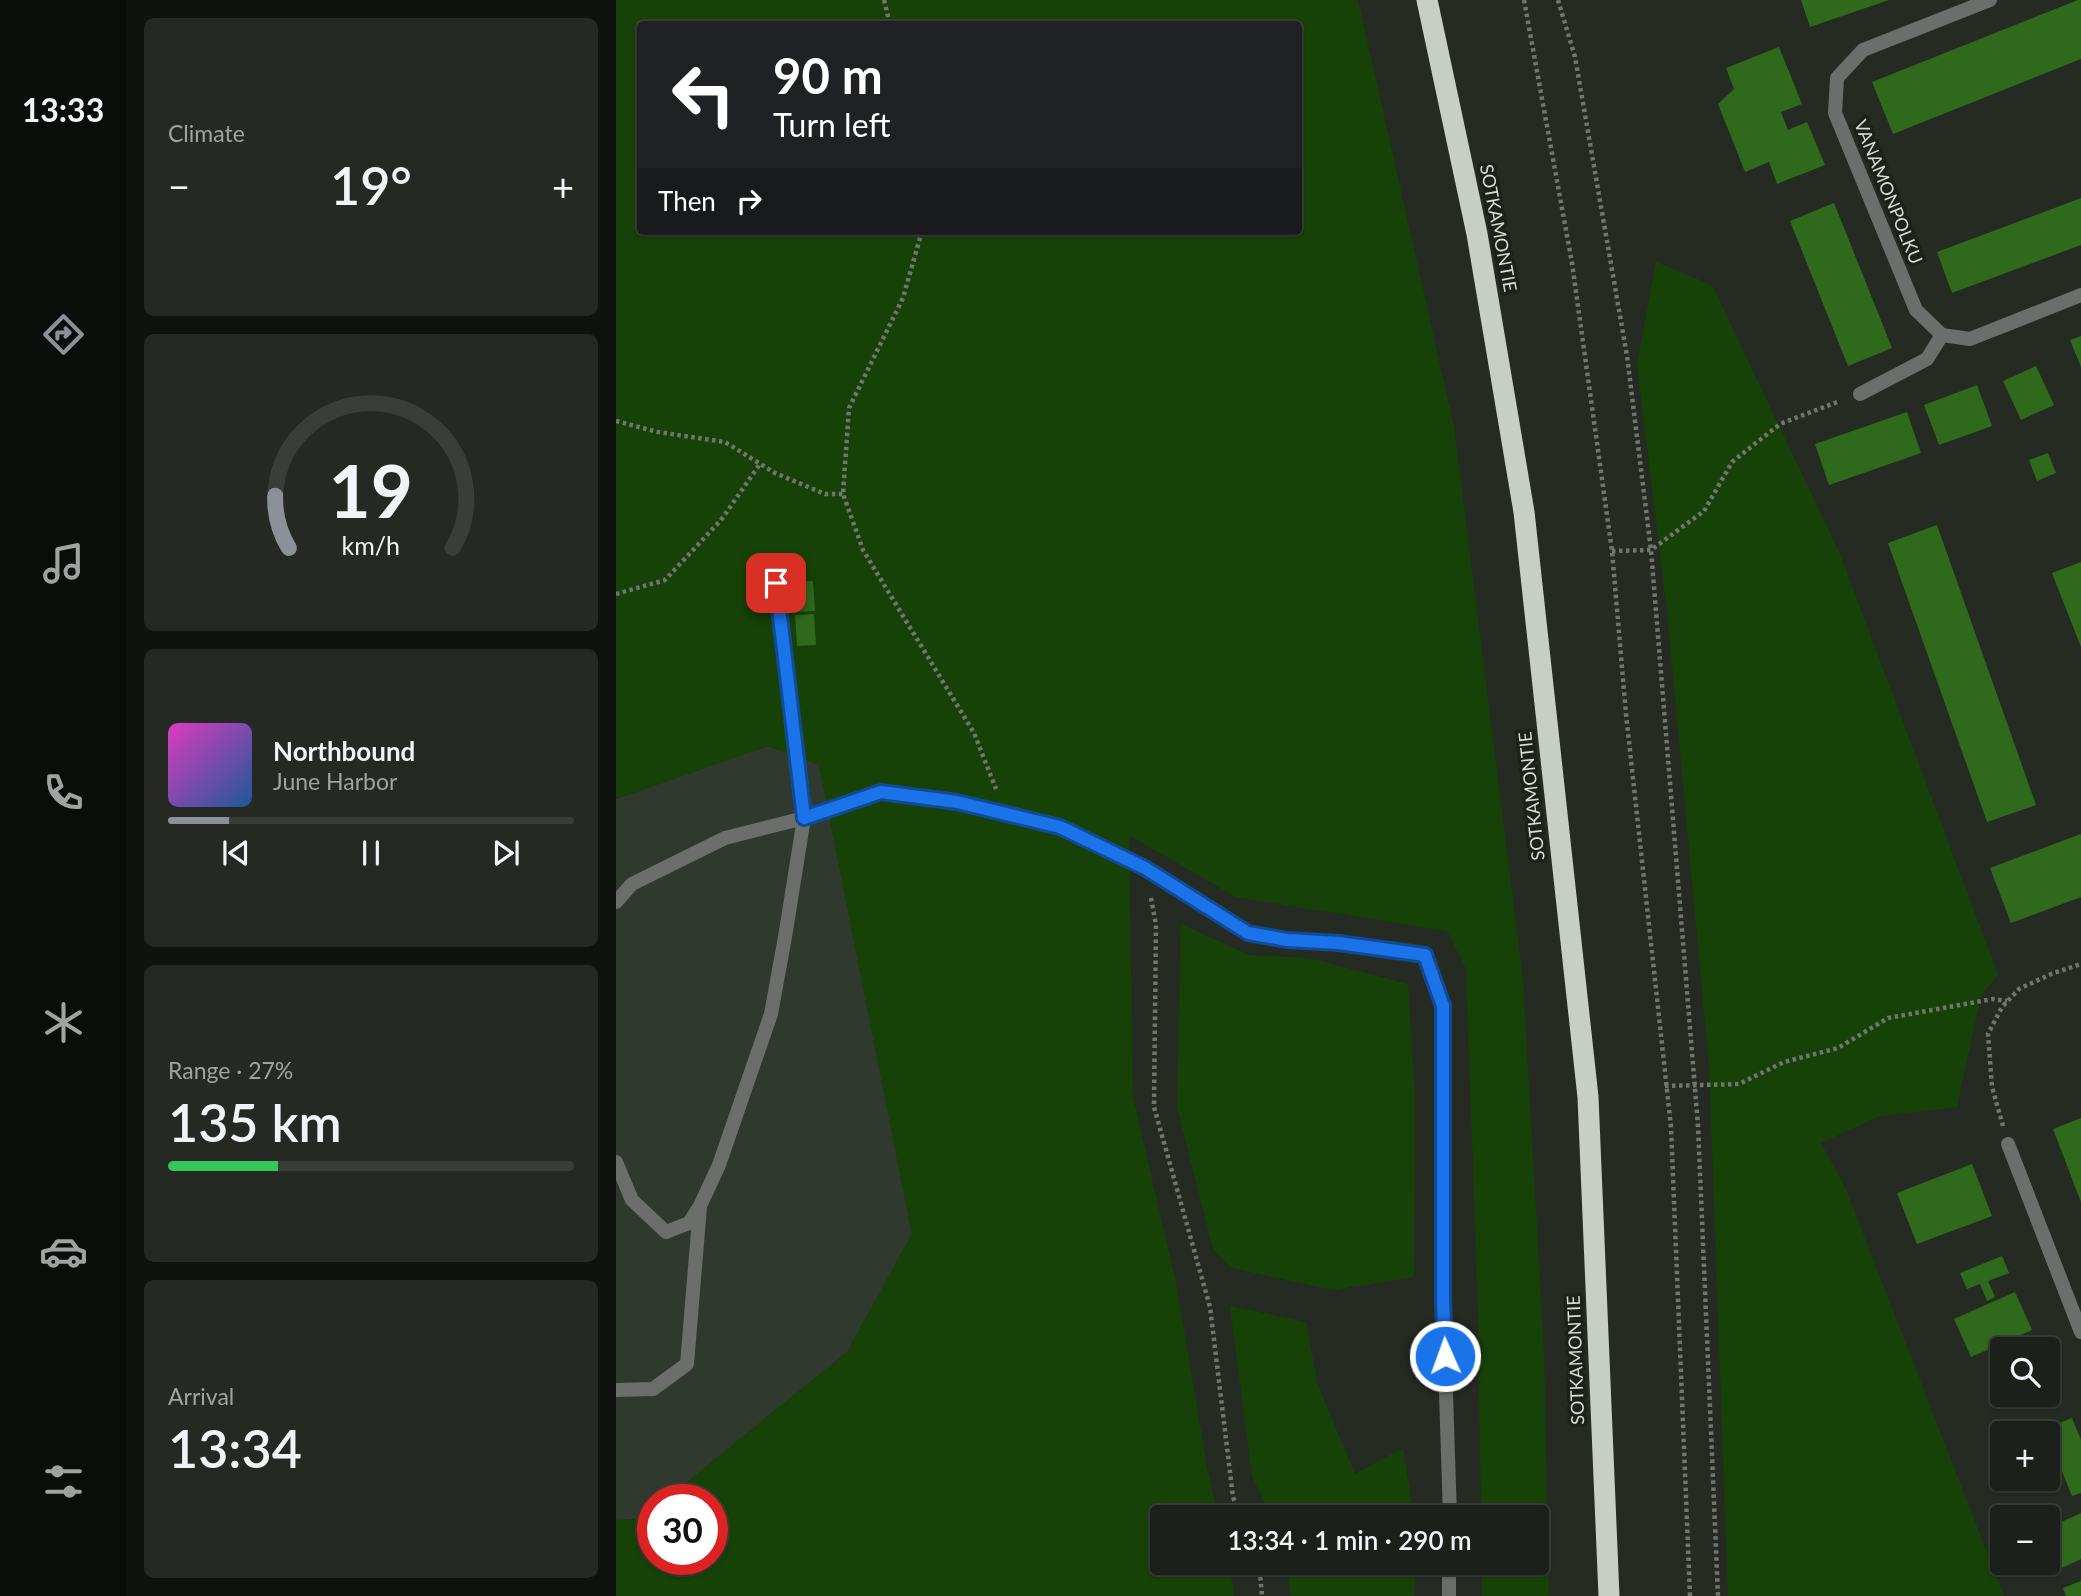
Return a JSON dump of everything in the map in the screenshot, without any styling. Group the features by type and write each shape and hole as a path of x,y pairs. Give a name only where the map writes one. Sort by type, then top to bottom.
{"highway":[{"name":"SOTKAMONTIE","path":"1427,0 1477,234 1524,512 1588,1097 1609,1596"}],"street":[{"name":"VANAMONPOLKU","path":"1942,335 1916,310 1835,113 1837,78 1863,50 1990,0"},
{"path":"1860,394 1927,359 1942,335 1970,339 2081,295"},
{"path":"616,1162 632,1200 666,1232 689,1223 719,1165 771,1014 804,818 776,583"},
{"path":"616,902 632,884 725,838 804,818 881,792 957,802 1060,827 1145,868 1248,933 1287,940 1339,943 1425,955 1443,1006 1443,1300 1450,1505"},
{"path":"2008,1144 2081,1332"},
{"path":"616,1390 653,1389 687,1364 700,1206"},
{"path":"1449,1575 1449,1596"}],"path":[{"path":"884,0 889,21"},
{"path":"1524,0 1572,262 1612,551 1626,714 1671,1127 1690,1596"},
{"path":"1558,0 1575,57 1625,342 1651,551 1699,1139 1718,1596"},
{"path":"921,235 903,298 849,408 843,494 863,550 974,733 994,781 1003,813"},
{"path":"1612,551 1651,551 1704,512 1732,462 1780,424 1860,394"},
{"path":"616,421 659,432 725,442 775,473 825,494 843,494"},
{"path":"616,594 665,580 720,520 760,464"},
{"path":"1145,868 1156,925 1154,1107 1210,1307 1233,1497 1236,1505"},
{"path":"2008,1144 1992,1087 1988,1034 2002,1007 2019,989 2081,964"},
{"path":"1665,1086 1739,1084 1784,1062 1838,1048 1888,1018 1993,999 2007,1001"},
{"path":"1260,1575 1262,1596"}],"shaded area":[{"path":"768,746 819,764 912,1234 847,1352 685,1484 637,1484 637,1519 616,1520 616,799"}],"green space":[{"path":"616,0 1358,0 1454,427 1523,980 1544,1354 1547,1505 1481,1505 1478,1314 1466,969 1447,931 1236,897 1129,835 1133,1097 1176,1283 1215,1505 1150,1505 1150,1575 1231,1575 1234,1596 616,1596 616,1520 637,1519 637,1575 728,1575 728,1484 685,1484 847,1352 912,1234 819,765 768,746 616,799"},
{"path":"1656,262 1712,285 1840,554 1998,975 1981,995 1957,1107 1880,1116 1821,1143 1845,1187 1990,1560 1990,1575 1996,1575 2004,1596 1728,1596 1709,1065 1667,611 1637,364"},
{"path":"1181,924 1249,955 1309,958 1408,984 1415,1097 1414,1277 1333,1290 1232,1268 1213,1249 1177,1107"},
{"path":"1230,1306 1306,1322 1318,1385 1355,1474 1403,1448 1412,1505 1265,1505 1252,1476"},
{"path":"1288,1575 1415,1575 1414,1596 1291,1596"},
{"path":"1482,1575 1549,1575 1549,1596 1482,1596"}],"building":[{"path":"1801,0 1889,0 1810,27"},
{"path":"2081,0 2081,59 1893,134 1872,82"},
{"path":"1779,47 1802,104 1781,112 1788,130 1807,122 1825,165 1777,184 1769,162 1745,172 1718,104 1734,89 1726,68"},
{"path":"2081,198 2081,245 1952,293 1937,252"},
{"path":"1834,203 1892,348 1848,366 1790,221"},
{"path":"2081,336 2081,367 2070,340"},
{"path":"2036,366 2054,405 2021,420 2003,381"},
{"path":"1977,385 1992,426 1939,445 1924,405"},
{"path":"1907,412 1921,453 1829,485 1815,444"},
{"path":"2048,453 2056,473 2037,481 2029,460"},
{"path":"1937,525 2036,805 1987,822 1888,543"},
{"path":"2081,562 2081,647 2052,573"},
{"path":"813,581 815,611 796,612 794,582"},
{"path":"814,614 816,645 797,646 795,615"},
{"path":"2081,834 2081,897 2011,923 1990,868"},
{"path":"2081,1118 2081,1202 2053,1129"},
{"path":"1972,1164 1992,1216 1917,1244 1897,1193"},
{"path":"2002,1256 2009,1273 1988,1281 1995,1297 1987,1301 1980,1284 1967,1289 1960,1273"},
{"path":"2015,1292 2032,1330 2016,1337 1990,1337 1990,1349 1971,1357 1954,1319"},
{"path":"2072,1418 2081,1440 2081,1493 2072,1496 2060,1469 2060,1423"},
{"path":"2081,1513 2081,1559 2062,1568 2060,1563 2060,1523"},
{"path":"2081,1581 2081,1596 2066,1596 2063,1588"}],"route":[{"path":"776,583 804,818 881,792 957,802 1060,827 1145,868 1248,933 1287,940 1339,943 1425,955 1443,1006 1445,1356"}]}
